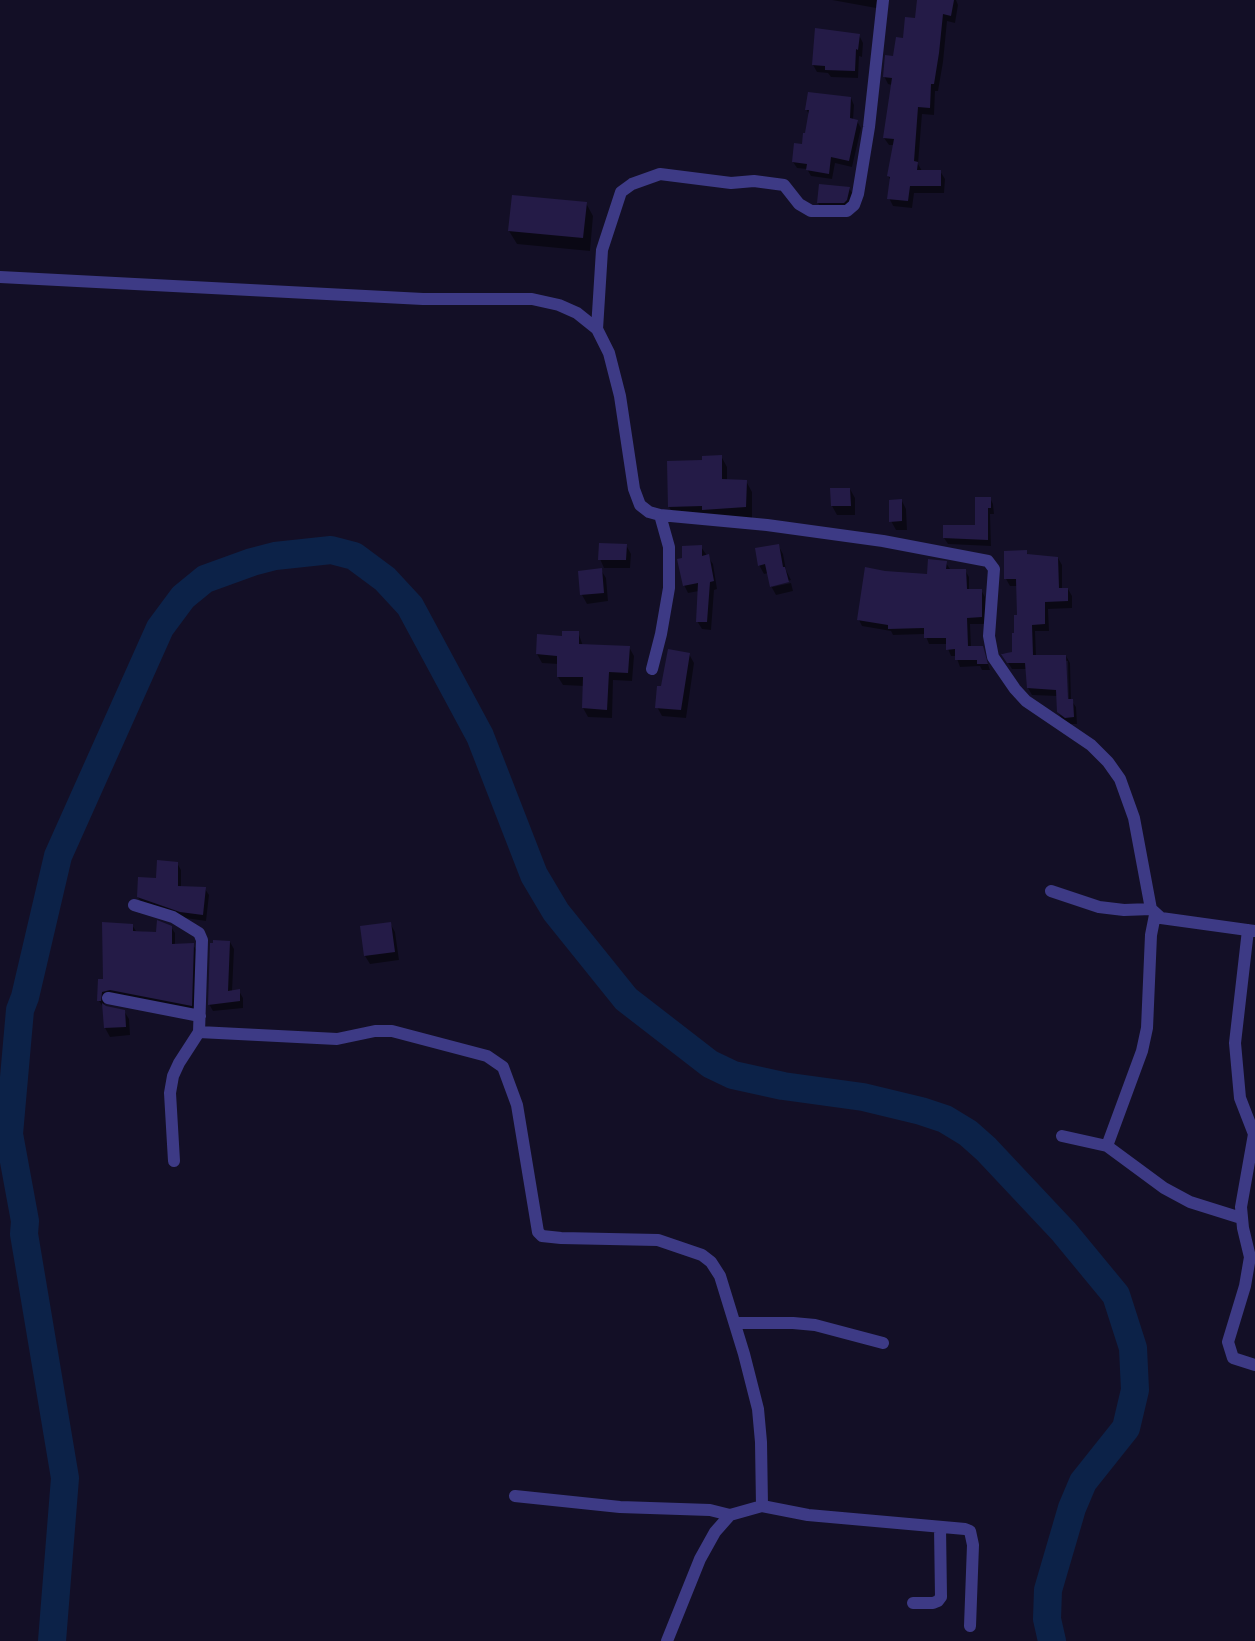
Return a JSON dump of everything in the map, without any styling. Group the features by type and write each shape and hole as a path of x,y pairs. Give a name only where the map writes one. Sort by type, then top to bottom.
{"street":[{"path":"597,329 602,250 621,192 632,184 660,174 731,183 754,181 784,186 799,204 810,211 847,212 854,205 858,194 869,127 883,0"},
{"path":"0,277 423,300 532,299 559,305 577,313 597,329 603,338 616,378 637,499 640,506 649,512 660,515 767,525 883,541 980,559 993,565 989,636 993,657 1014,689 1026,701 1091,745 1108,762 1120,779 1134,818 1153,912 1147,1028 1142,1052 1107,1146"},
{"path":"652,669 661,634 669,588 669,547 660,515"},
{"path":"1051,890 1099,907 1153,912 1161,918 1251,931 1237,1019 1236,1067 1240,1098 1254,1134 1241,1207 1241,1218 1250,1257 1245,1286 1228,1342 1229,1351 1233,1358 1255,1365"},
{"path":"134,905 173,918 199,933 203,948 199,1032 184,1053 173,1076 170,1116 174,1161"},
{"path":"108,998 200,1016"},
{"path":"199,1032 337,1039 375,1031 392,1031 487,1056 503,1067 517,1105 538,1232 542,1236 658,1240 702,1255 711,1262 720,1276 758,1408 761,1442 762,1506"},
{"path":"1062,1136 1107,1146 1164,1188 1190,1202 1241,1218"},
{"path":"735,1323 793,1322 815,1325 883,1343"},
{"path":"515,1496 620,1507 710,1510 730,1515 762,1506 833,1518 965,1529 972,1535 970,1626"},
{"path":"667,1641 700,1559 714,1532 730,1515"},
{"path":"913,1603 932,1604 941,1597 940,1527"}],"building":[{"path":"917,0 954,0 951,16 943,14 934,84 931,84 930,108 918,107 914,161 918,162 917,170 941,170 941,186 910,186 908,201 887,199 890,177 887,176 894,139 883,138 892,78 883,77 885,55 893,56 896,37 903,38 905,17 915,18"},
{"path":"815,28 860,34 858,50 856,49 855,71 825,70 825,66 812,65"},
{"path":"808,92 851,97 850,118 858,120 849,161 831,157 829,174 806,170 807,164 792,162 794,143 802,144 803,133 805,133 809,110 805,110"},
{"path":"819,184 850,187 847,200 844,203 817,203"},
{"path":"512,195 587,202 583,238 508,231"},
{"path":"722,455 722,479 747,480 746,507 702,510 702,506 668,507 667,461 702,460 702,456"},
{"path":"830,488 850,488 851,506 831,506"},
{"path":"975,497 991,497 991,508 988,508 988,540 943,538 943,525 975,525"},
{"path":"902,499 902,521 889,522 889,500"},
{"path":"599,543 627,544 626,560 598,560"},
{"path":"779,544 783,567 785,567 789,582 770,587 765,564 758,566 755,548"},
{"path":"702,545 702,556 709,554 714,581 710,582 707,622 696,622 698,583 683,586 677,559 682,558 682,546"},
{"path":"1027,550 1027,554 1058,557 1059,588 1068,588 1068,601 1045,602 1045,624 1032,625 1033,655 1066,655 1068,699 1073,699 1074,717 1065,718 1057,712 1056,690 1027,688 1025,663 1007,663 1001,654 1012,652 1014,615 1017,615 1016,579 1004,579 1004,551"},
{"path":"928,559 947,561 946,569 966,569 967,589 982,589 982,617 967,618 968,646 983,646 988,664 977,664 977,660 955,660 955,649 946,650 946,638 924,638 924,628 888,629 888,625 857,620 865,567 885,571 927,574"},
{"path":"602,568 604,593 580,595 578,571"},
{"path":"562,631 579,631 579,644 630,646 628,673 609,672 607,710 582,708 583,677 557,677 557,656 536,654 537,634 562,636"},
{"path":"668,649 690,653 681,710 655,708 657,686 661,686"},
{"path":"157,860 178,862 178,886 206,887 203,915 180,912 137,897 138,877 156,878"},
{"path":"157,920 172,926 172,944 194,943 192,1006 110,990 102,992 101,1001 97,1001 98,979 103,979 102,922 133,924 133,931 156,932"},
{"path":"391,922 395,952 364,956 360,926"},
{"path":"213,940 230,941 228,991 240,989 240,1001 208,1005 210,943 213,943"},
{"path":"102,1003 106,1006 125,1010 126,1027 104,1028"}],"waterway":[{"path":"52,1641 65,1478 24,1234 25,1221 9,1134 20,1010 25,997 58,856 160,628 183,597 205,579 252,562 275,556 331,550 354,556 385,579 410,606 480,736 534,875 556,912 626,999 710,1064 733,1075 783,1086 863,1097 921,1111 945,1119 968,1133 986,1149 1064,1232 1116,1295 1133,1348 1135,1390 1126,1428 1083,1482 1072,1508 1048,1590 1047,1619 1052,1641"}]}
